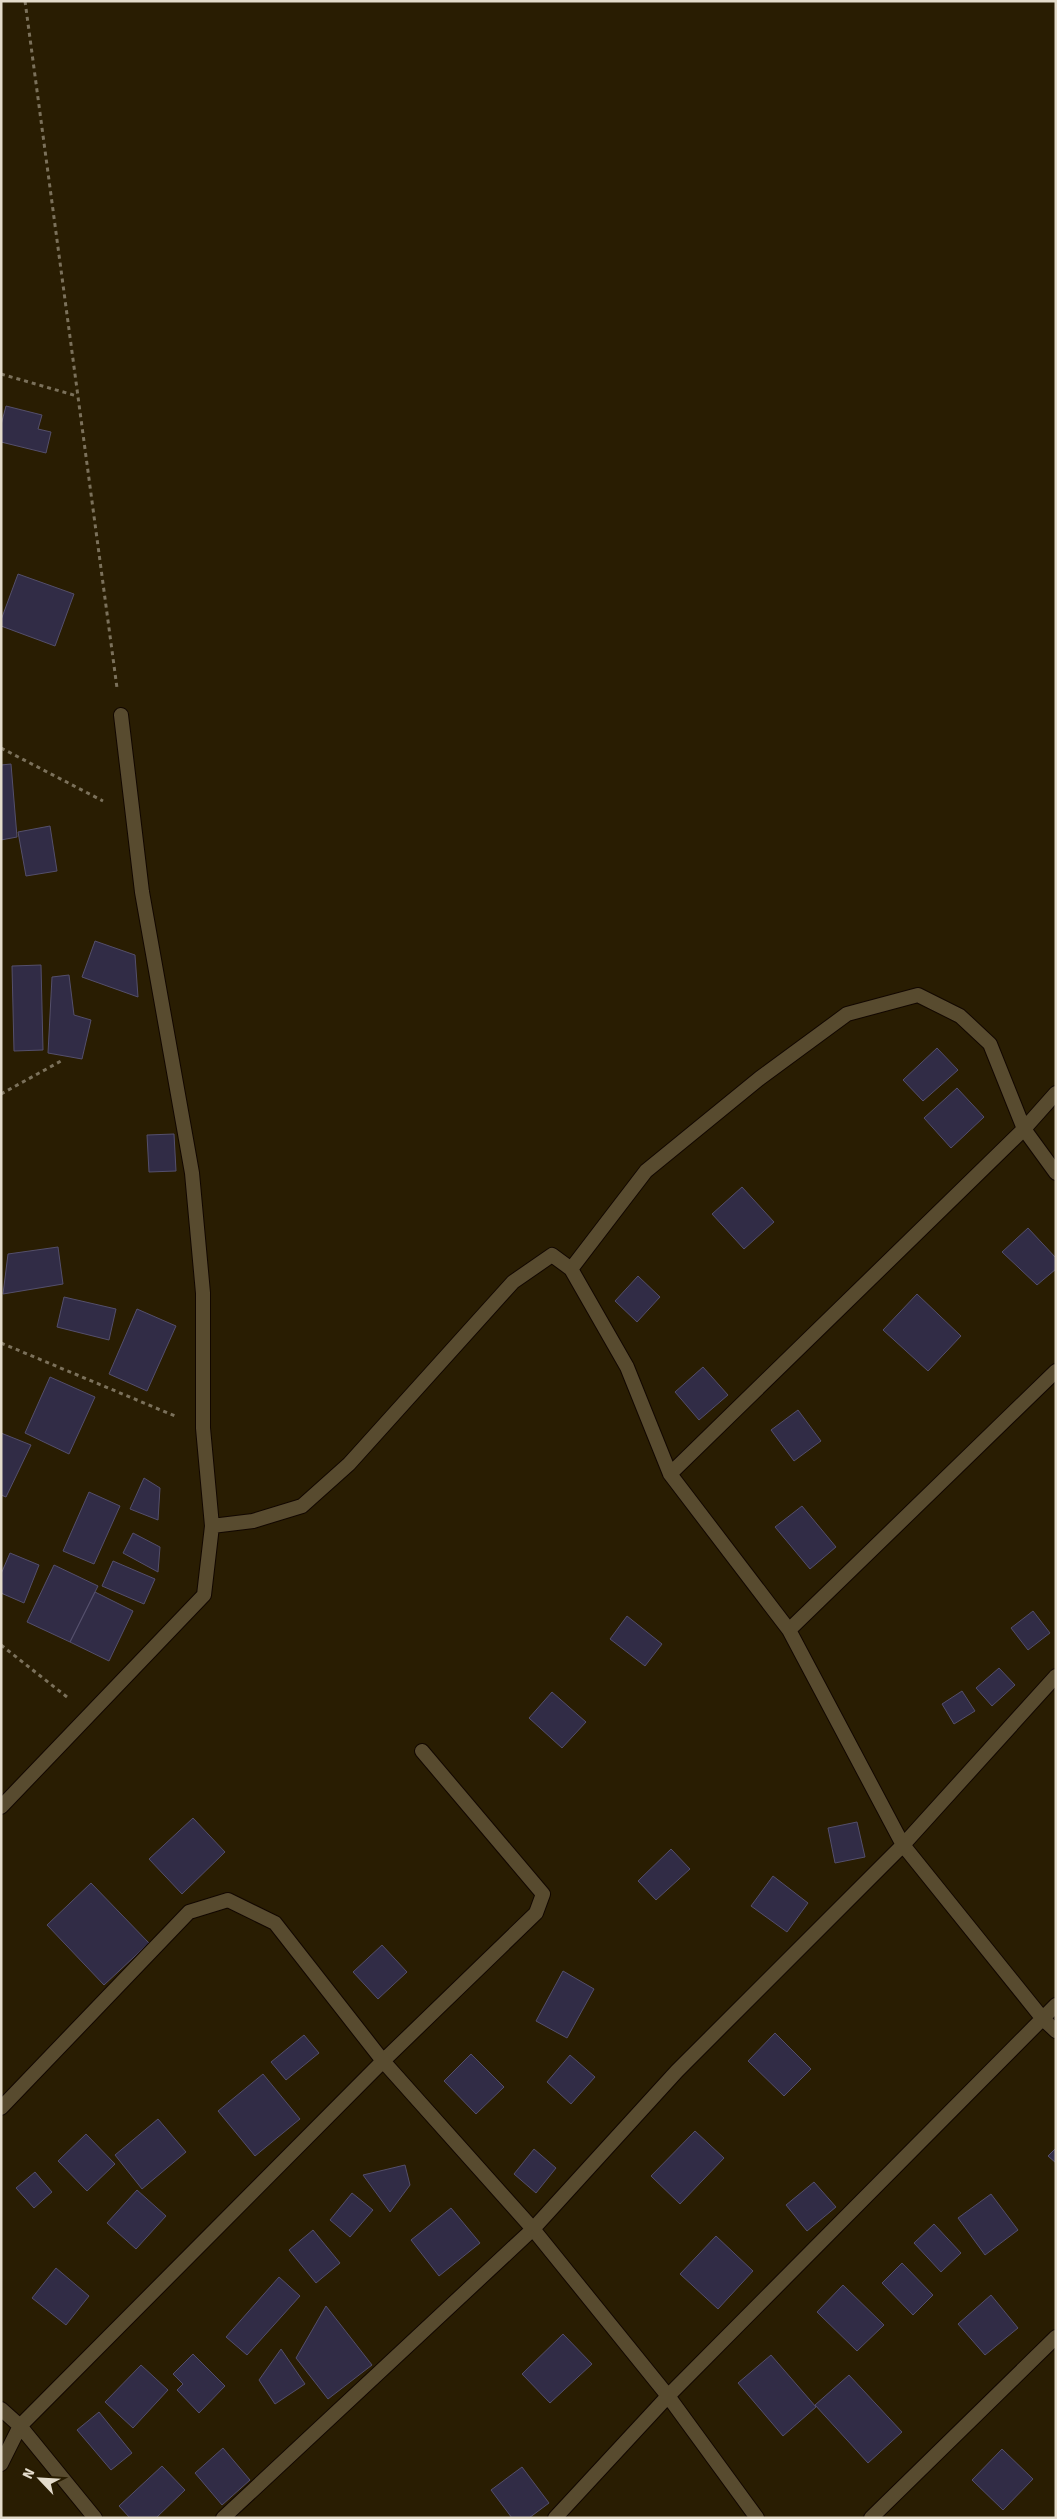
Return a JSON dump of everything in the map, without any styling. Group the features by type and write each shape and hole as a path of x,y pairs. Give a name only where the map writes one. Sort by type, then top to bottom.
{"street":[{"path":"1,1807 204,1595 212,1526 203,1428 204,1293 192,1173 142,892 121,715"},
{"path":"571,1269 646,1171 760,1078 846,1014 918,995 960,1016 990,1044 1024,1129 1056,1173"},
{"path":"670,1474 1024,1129 1056,1093"},
{"path":"212,1526 252,1521 302,1506 349,1464 513,1282 552,1255 571,1269 627,1367 670,1474 789,1630 903,1845 1043,2019 1056,2031"},
{"path":"789,1630 1056,1371"},
{"path":"223,2518 533,2229 677,2071 903,1845 1056,1676"},
{"path":"1,2464 20,2426 383,2061 536,1913 543,1894 422,1751"},
{"path":"1,2108 189,1912 228,1900 275,1923 383,2061 533,2229 668,2396 757,2518"},
{"path":"555,2518 668,2396 948,2111 1056,2005"},
{"path":"871,2518 1056,2336"},
{"path":"1,2409 20,2426 96,2518"}],"path":[{"path":"25,1 121,715"},
{"path":"1,374 77,396"},
{"path":"1,748 134,817"},
{"path":"1,1094 61,1061"},
{"path":"1,1344 203,1428"},
{"path":"1,1645 89,1715"}],"building":[{"path":"6,406 42,415 38,429 51,432 46,453 1,442 1,425"},
{"path":"18,574 74,594 55,646 1,626 1,620"},
{"path":"11,764 17,837 1,840 1,765"},
{"path":"50,826 57,871 26,876 18,832"},
{"path":"95,941 135,955 138,997 82,977"},
{"path":"41,965 43,1050 14,1051 12,966"},
{"path":"69,975 74,1015 91,1020 82,1059 48,1053 52,977"},
{"path":"937,1048 958,1070 923,1101 903,1080"},
{"path":"957,1088 984,1117 951,1148 924,1118"},
{"path":"174,1134 176,1171 149,1172 147,1135"},
{"path":"742,1187 774,1222 744,1249 712,1214"},
{"path":"1028,1228 1056,1258 1056,1269 1037,1285 1002,1252"},
{"path":"58,1247 63,1284 3,1294 8,1254"},
{"path":"638,1276 660,1297 637,1322 615,1301"},
{"path":"917,1294 961,1336 928,1371 883,1330"},
{"path":"64,1297 116,1309 109,1340 57,1327"},
{"path":"137,1309 176,1326 147,1391 109,1374"},
{"path":"703,1367 728,1395 699,1420 675,1392"},
{"path":"50,1377 95,1397 69,1454 25,1433"},
{"path":"798,1410 821,1441 794,1461 771,1430"},
{"path":"1,1433 31,1445 6,1497 1,1495"},
{"path":"144,1478 160,1488 158,1520 130,1509"},
{"path":"89,1492 120,1506 94,1564 63,1551"},
{"path":"802,1506 836,1547 810,1569 775,1527"},
{"path":"133,1533 160,1547 158,1572 123,1553"},
{"path":"10,1553 39,1565 24,1603 1,1593 1,1574"},
{"path":"113,1561 155,1579 144,1604 102,1586"},
{"path":"54,1565 98,1586 70,1642 27,1622"},
{"path":"95,1592 133,1611 109,1661 70,1642"},
{"path":"1033,1611 1050,1633 1028,1650 1011,1628"},
{"path":"627,1616 662,1644 645,1666 610,1639"},
{"path":"999,1668 1015,1685 992,1706 976,1688"},
{"path":"962,1691 975,1711 954,1724 942,1704"},
{"path":"552,1692 586,1722 562,1748 529,1718"},
{"path":"193,1818 225,1852 182,1894 149,1859"},
{"path":"857,1822 865,1857 835,1863 828,1828"},
{"path":"671,1849 690,1869 656,1900 638,1881"},
{"path":"773,1876 808,1903 787,1932 751,1906"},
{"path":"91,1883 149,1943 104,1985 47,1925"},
{"path":"382,1945 407,1972 378,1999 353,1972"},
{"path":"563,1971 594,1989 567,2038 536,2021"},
{"path":"775,2033 811,2069 784,2096 748,2061"},
{"path":"304,2035 319,2053 286,2080 271,2062"},
{"path":"471,2054 504,2087 476,2114 444,2081"},
{"path":"570,2055 595,2077 571,2104 547,2082"},
{"path":"263,2074 300,2119 255,2156 218,2111"},
{"path":"158,2119 186,2152 142,2189 115,2155"},
{"path":"695,2131 724,2158 680,2204 651,2176"},
{"path":"86,2134 115,2164 87,2191 58,2161"},
{"path":"1056,2148 1056,2163 1048,2156"},
{"path":"534,2149 556,2168 536,2193 514,2174"},
{"path":"405,2165 410,2185 390,2212 363,2175"},
{"path":"35,2172 52,2192 34,2208 16,2188"},
{"path":"814,2182 836,2207 807,2231 786,2205"},
{"path":"137,2190 166,2216 136,2249 107,2223"},
{"path":"352,2193 373,2210 350,2237 330,2220"},
{"path":"991,2194 1018,2230 985,2255 958,2218"},
{"path":"451,2208 480,2243 439,2276 411,2240"},
{"path":"934,2224 961,2253 941,2272 914,2243"},
{"path":"313,2230 340,2263 316,2283 289,2250"},
{"path":"716,2236 753,2271 718,2309 680,2274"},
{"path":"902,2263 933,2295 913,2315 882,2283"},
{"path":"56,2268 89,2296 66,2325 32,2298"},
{"path":"279,2277 300,2296 247,2355 226,2337"},
{"path":"843,2285 884,2325 857,2351 817,2312"},
{"path":"991,2295 1018,2328 985,2355 958,2324"},
{"path":"326,2306 372,2365 328,2399 296,2358"},
{"path":"563,2334 592,2364 550,2403 522,2374"},
{"path":"281,2349 305,2384 275,2404 259,2380"},
{"path":"193,2354 225,2386 199,2413 177,2390 183,2384 173,2374"},
{"path":"771,2355 816,2407 783,2436 738,2383"},
{"path":"141,2365 168,2390 133,2428 105,2402"},
{"path":"849,2375 902,2432 868,2463 815,2405"},
{"path":"99,2412 132,2453 111,2470 77,2430"},
{"path":"223,2448 250,2480 222,2505 195,2473"},
{"path":"1002,2449 1033,2479 1003,2510 972,2480"},
{"path":"162,2466 185,2490 156,2518 130,2518 119,2506"},
{"path":"522,2467 549,2503 529,2518 512,2518 491,2490"}]}
